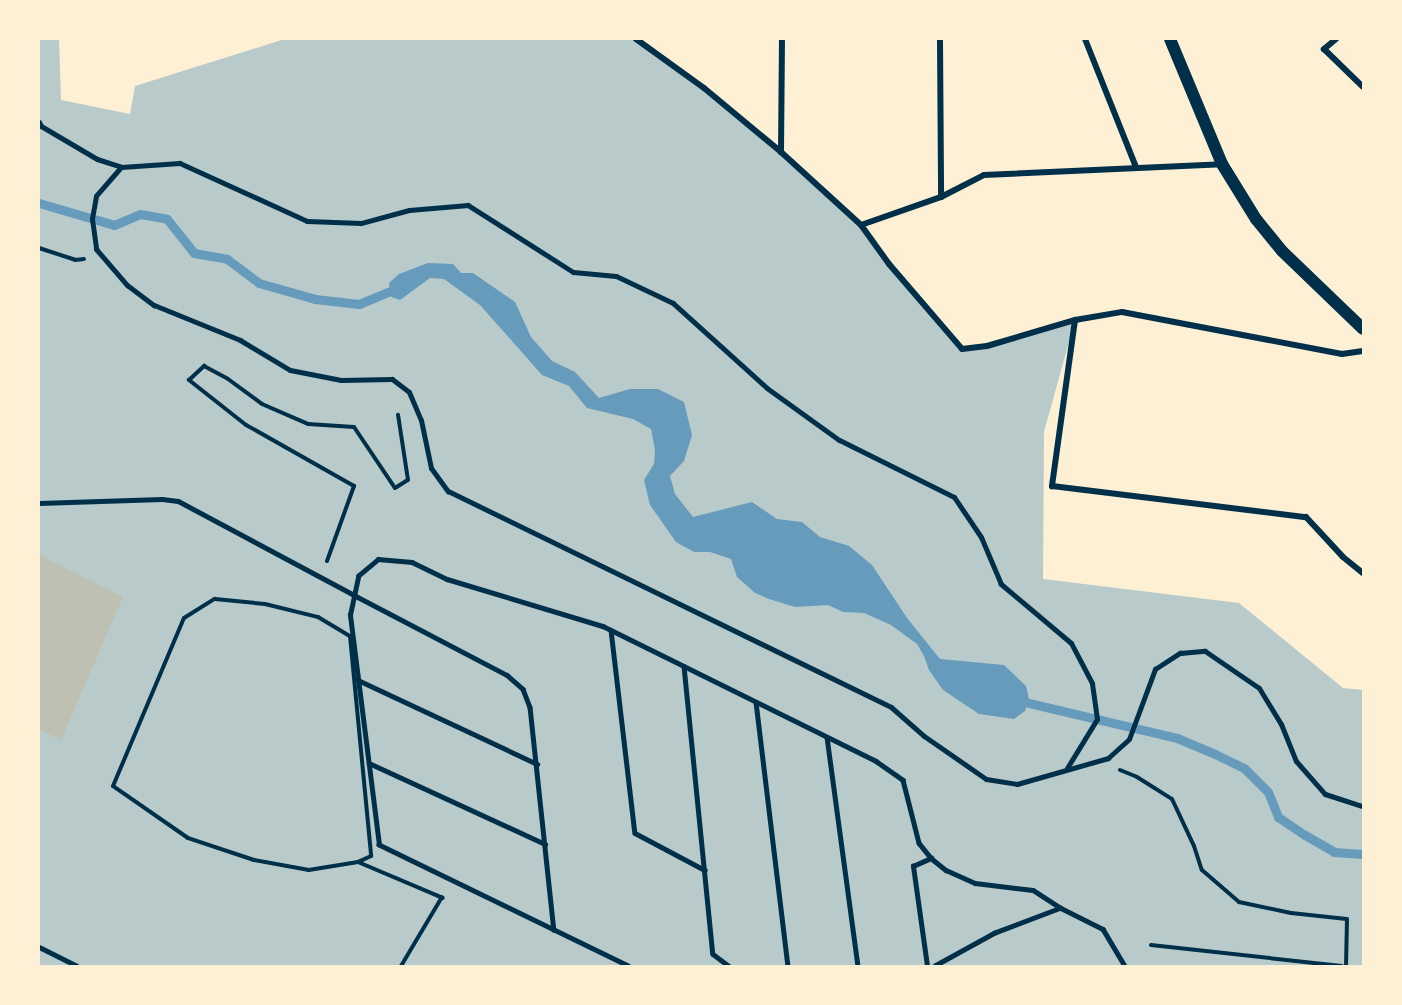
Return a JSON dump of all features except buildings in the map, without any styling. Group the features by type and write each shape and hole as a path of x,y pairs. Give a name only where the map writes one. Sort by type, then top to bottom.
{"main road":[{"path":"1170,39 1222,164 1256,219 1282,251 1360,321"}],"street":[{"path":"636,39 704,88 781,152 861,225 889,264 962,349 987,346 1075,320 1122,312 1342,354 1363,351"},
{"path":"781,152 782,39"},
{"path":"939,39 941,197"},
{"path":"1085,39 1136,167"},
{"path":"1336,39 1324,49 1363,87"},
{"path":"39,122 41,126 97,159 121,167 180,163 307,221 361,222 409,210 468,205 573,272 616,276 673,303 767,388 839,440 954,496 981,537 1001,585 1071,643 1092,683 1097,719 1067,768"},
{"path":"861,225 941,197 984,175 1222,164"},
{"path":"121,167 96,196 92,219 96,249 127,285 154,305 240,340 290,370 341,380 392,378 409,392 421,420 431,468 448,491 891,707 924,736 986,779 1017,784 1108,758 1129,739 1155,669 1180,653 1205,651 1259,688 1281,724 1296,761 1325,794 1363,806"},
{"path":"1075,320 1052,486 1306,517 1343,557 1363,573"},
{"path":"39,503 162,498 178,501 354,595"},
{"path":"39,947 77,966"}],"lane":[{"path":"628,966 379,845 350,615 358,576 378,559 412,562 447,579 611,630 876,761 903,780 919,843 931,858 946,870 975,883 1033,890 1061,908 1103,929 1125,966"},
{"path":"354,595 507,675 524,689 530,707 554,930"},
{"path":"611,630 635,833 705,870"},
{"path":"684,666 713,954 729,966"},
{"path":"358,680 537,765"},
{"path":"756,702 788,966"},
{"path":"827,737 858,966"},
{"path":"369,763 545,844"},
{"path":"927,966 913,866 931,858"},
{"path":"935,966 995,933 1061,908"}],"path":[{"path":"39,248 75,260 103,257"},
{"path":"321,578 354,486 246,425 189,380 204,366 228,379 262,404 308,424 354,427 395,488 408,480 392,378"},
{"path":"350,636 318,617 265,604 215,599 184,618 113,786 189,838 254,860 309,870 358,862"},
{"path":"1097,761 1137,777 1172,799 1194,846 1202,870 1239,902 1291,913 1347,919 1347,966"},
{"path":"401,966 442,897"},
{"path":"1151,945 1342,966"}],"shaded area":[{"path":"39,39 59,39 61,100 130,114 135,86 285,39 636,39 704,88 861,225 962,349 987,346 1075,320 1044,432 1043,579 1239,603 1343,688 1363,690 1363,966 39,966"}],"water":[{"path":"428,263 453,264 461,273 473,273 515,302 531,337 552,361 575,372 599,398 630,389 658,389 684,402 692,435 684,461 670,476 675,494 693,517 752,502 777,519 802,522 820,537 849,546 872,565 907,618 940,659 1004,665 1026,686 1029,699 1025,711 1014,719 979,714 943,690 929,670 917,644 891,625 864,613 843,612 828,605 795,607 769,599 755,593 737,577 731,559 710,552 694,552 676,542 650,505 644,480 654,464 655,450 651,429 633,419 587,408 569,386 542,375 480,305 444,279 430,278 400,300 391,297 389,283 399,274"}],"waterway":[{"path":"39,203 114,225 140,214 167,219 194,253 227,259 259,283 315,299 359,304 400,287"},
{"path":"1016,700 1177,738 1215,754 1244,768 1268,792 1278,817 1334,852 1363,854"}]}
